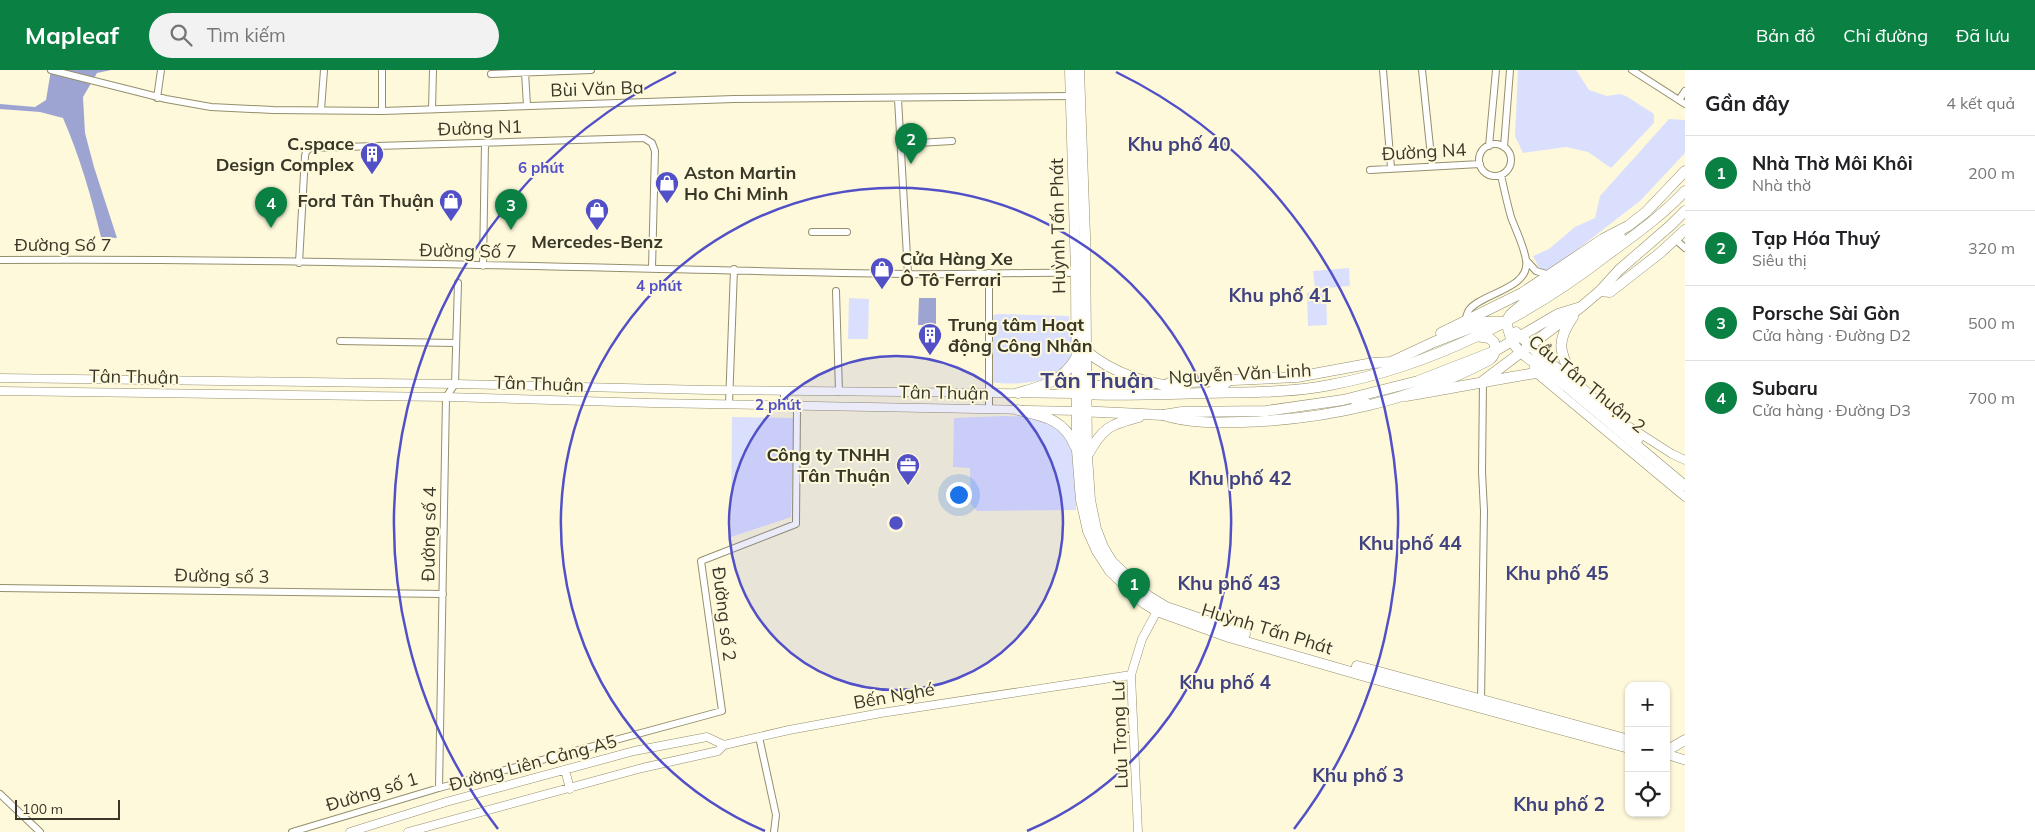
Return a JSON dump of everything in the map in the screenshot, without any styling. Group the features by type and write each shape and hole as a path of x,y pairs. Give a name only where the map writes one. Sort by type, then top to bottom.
{"main road":[{"name":"Huỳnh Tấn Phát","path":"1070,70 1076,96"},
{"name":"Huỳnh Tấn Phát","path":"1079,70 1076,96 1085,350 1083,411 1077,450 1083,512 1097,551 1110,571 1144,603 1229,637 1350,668 1625,747"},
{"name":"Nguyễn Văn Linh","path":"1434,342 1438,335 1522,293 1603,239 1628,226 1646,212 1685,171"},
{"name":"Nguyễn Văn Linh","path":"1084,392 1272,392 1329,385 1377,374 1449,348 1476,336 1506,322 1550,296 1596,264 1657,217 1685,191"},
{"name":"Nguyễn Văn Linh","path":"1520,352 1581,308 1619,270 1671,225 1685,210"},
{"name":"Nguyễn Văn Linh","path":"1506,322 1518,307 1622,234 1628,226"},
{"name":"Nguyễn Văn Linh","path":"1600,291 1610,292 1660,253 1685,230"},
{"path":"1564,266 1596,264"},
{"name":"Huỳnh Tấn Phát","path":"1081,273 1076,357 1084,392"},
{"name":"Nguyễn Văn Linh","path":"1083,411 1163,415 1182,412 1266,411 1306,407 1351,398 1418,380 1495,351 1558,314 1581,308"},
{"path":"1575,382 1564,359 1561,342 1564,330 1581,308"},
{"name":"Nguyễn Văn Linh","path":"1084,392 1156,384 1227,382 1297,377 1373,363 1391,362 1434,342 1486,322 1506,322"},
{"name":"Cầu Tân Thuận 2","path":"1506,322 1516,339 1520,352 1535,368 1541,367 1567,387 1685,486"},
{"path":"1476,336 1489,338 1494,342 1495,351"},
{"name":"Cầu Tân Thuận 2","path":"1516,339 1530,345 1542,357 1575,382 1685,478"},
{"path":"1434,342 1449,348"},
{"path":"1085,350 1099,362 1117,372 1156,384 1208,393 1227,382"},
{"name":"Nguyễn Văn Linh","path":"1163,415 1182,422 1226,423 1266,422 1323,415 1406,396 1478,367 1493,357 1495,351"},
{"path":"1483,381 1520,352"},
{"path":"1018,394 1059,378 1069,370 1076,357"},
{"path":"1377,374 1391,362"},
{"path":"1406,396 1456,388 1535,368"},
{"path":"1406,396 1418,380"},
{"path":"1351,398 1368,404"},
{"path":"1018,410 1044,416 1060,424 1070,433 1077,450"},
{"name":"Huỳnh Tấn Phát","path":"1083,411 1090,500 1096,529 1103,548 1112,562 1125,576 1159,608"},
{"path":"1087,456 1098,436 1114,423 1150,415"},
{"name":"Huỳnh Tấn Phát","path":"1458,698 1481,700 1625,739"},
{"path":"1670,750 1685,740"},
{"path":"1670,754 1685,760"}],"street":[{"name":"Bùi Văn Ba","path":"51,70 157,98 211,107 321,110 432,110 734,99 1076,96"},
{"path":"157,98 161,70"},
{"path":"321,110 324,70"},
{"path":"382,70 382,111"},
{"path":"432,110 433,70"},
{"path":"491,74 591,70"},
{"path":"1383,70 1391,168"},
{"path":"1422,70 1432,166"},
{"path":"1489,146 1496,70"},
{"path":"1504,147 1510,70"},
{"path":"1632,70 1682,102 1685,91"},
{"path":"526,72 526,106"},
{"path":"898,99 908,274"},
{"name":"Đường N1","path":"299,263 305,156 307,150 314,148 644,138 652,143 655,151 652,268"},
{"path":"901,144 952,141"},
{"path":"483,266 485,143"},
{"path":"1497,145 1504,147 1511,156 1511,164 1507,171 1500,176 1489,175 1483,171 1480,164 1481,153 1489,146 1497,145"},
{"name":"Đường N4","path":"1370,170 1480,164"},
{"path":"1461,332 1469,311 1475,304 1522,277 1526,270 1526,260 1510,214 1500,176"},
{"path":"812,232 847,232"},
{"path":"1676,239 1685,248"},
{"name":"Đường Số 7","path":"0,260 734,269 908,274 1081,273"},
{"path":"1526,260 1536,271 1550,275"},
{"path":"729,404 734,269"},
{"path":"989,273 989,409"},
{"path":"446,397 455,384 458,283"},
{"path":"836,291 838,392"},
{"path":"340,341 455,344"},
{"path":"1535,368 1685,497"},
{"name":"Tân Thuận","path":"0,378 455,384 838,392 1018,394 1084,392"},
{"path":"1481,700 1484,511 1482,472 1483,381"},
{"path":"332,382 332,395"},
{"name":"Tân Thuận","path":"0,391 446,397 1083,411"},
{"path":"784,391 784,405"},
{"name":"Đường số 4","path":"439,788 446,397"},
{"name":"Đường số 2","path":"722,711 700,562 796,524 797,405"},
{"name":"Cầu Tân Thuận 2","path":"1623,424 1685,460"},
{"name":"Đường số 3","path":"0,588 443,594"},
{"name":"Lưu Trọng Lư","path":"1138,832 1132,675 1142,639 1159,608"},
{"name":"Bến Nghé","path":"759,737 924,706 1132,675"},
{"name":"Đường số 1","path":"292,832 439,788 722,711"},
{"name":"Đường Liên Cảng A5","path":"350,832 446,802 634,751 707,737 724,745"},
{"path":"759,737 776,815 774,832"},
{"name":"Đường Liên Cảng A5","path":"409,832 642,768 718,751 724,745 759,737"},
{"path":"565,770 570,788"},
{"path":"0,794 40,832"},
{"path":"446,802 452,819"}],"shaded area":[{"path":"51,70 111,70 97,73 83,97 85,133 117,238 101,237 85,177 63,118 40,112 0,109 0,104 35,107 46,100"},
{"path":"1518,70 1576,70 1589,90 1607,96 1620,94 1626,96 1654,114 1654,123 1611,168 1588,152 1566,147 1523,153 1515,136"},
{"path":"1669,119 1685,120 1685,153 1640,201 1543,276 1533,256 1549,249 1575,227 1595,218 1600,196"},
{"path":"1349,268 1350,286 1315,289 1313,271"},
{"path":"1326,292 1327,325 1308,326 1307,293"},
{"path":"849,298 869,299 868,339 848,339"},
{"path":"919,298 936,298 936,325 918,325"},
{"path":"997,314 1069,316 1072,358 1066,369 1058,375 1047,379 1010,384 991,382 991,316"},
{"path":"732,417 794,418 791,517 731,537"},
{"path":"1035,417 1064,431 1074,452 1076,510 977,511 971,504 970,468 953,467 954,418"}],"place":[{"name":"Tạp Hóa Thuý","path":"911,164"},
{"name":"C.space Design Complex","path":"372,175"},
{"name":"Aston Martin Ho Chi Minh","path":"667,204"},
{"name":"Ford Tân Thuận","path":"451,222"},
{"name":"Subaru","path":"271,228"},
{"name":"Porsche Sài Gòn","path":"511,230"},
{"name":"Mercedes-Benz","path":"597,231"},
{"name":"Cửa Hàng Xe Ô Tô Ferrari","path":"882,290"},
{"name":"Trung tâm Hoạt động Công Nhân","path":"930,356"},
{"name":"Công ty TNHH Tân Thuận","path":"908,486"},
{"name":"Nhà Thờ Môi Khôi","path":"1134,609"}],"district":[{"name":"Khu phố 40","path":"1179,144"},
{"name":"Khu phố 41","path":"1280,295"},
{"name":"Tân Thuận","path":"1097,380"},
{"name":"Khu phố 42","path":"1240,478"},
{"name":"Khu phố 44","path":"1410,543"},
{"name":"Khu phố 45","path":"1557,573"},
{"name":"Khu phố 43","path":"1229,583"},
{"name":"Khu phố 4","path":"1225,682"},
{"name":"Khu phố 3","path":"1358,775"},
{"name":"Khu phố 2","path":"1559,804"}]}
